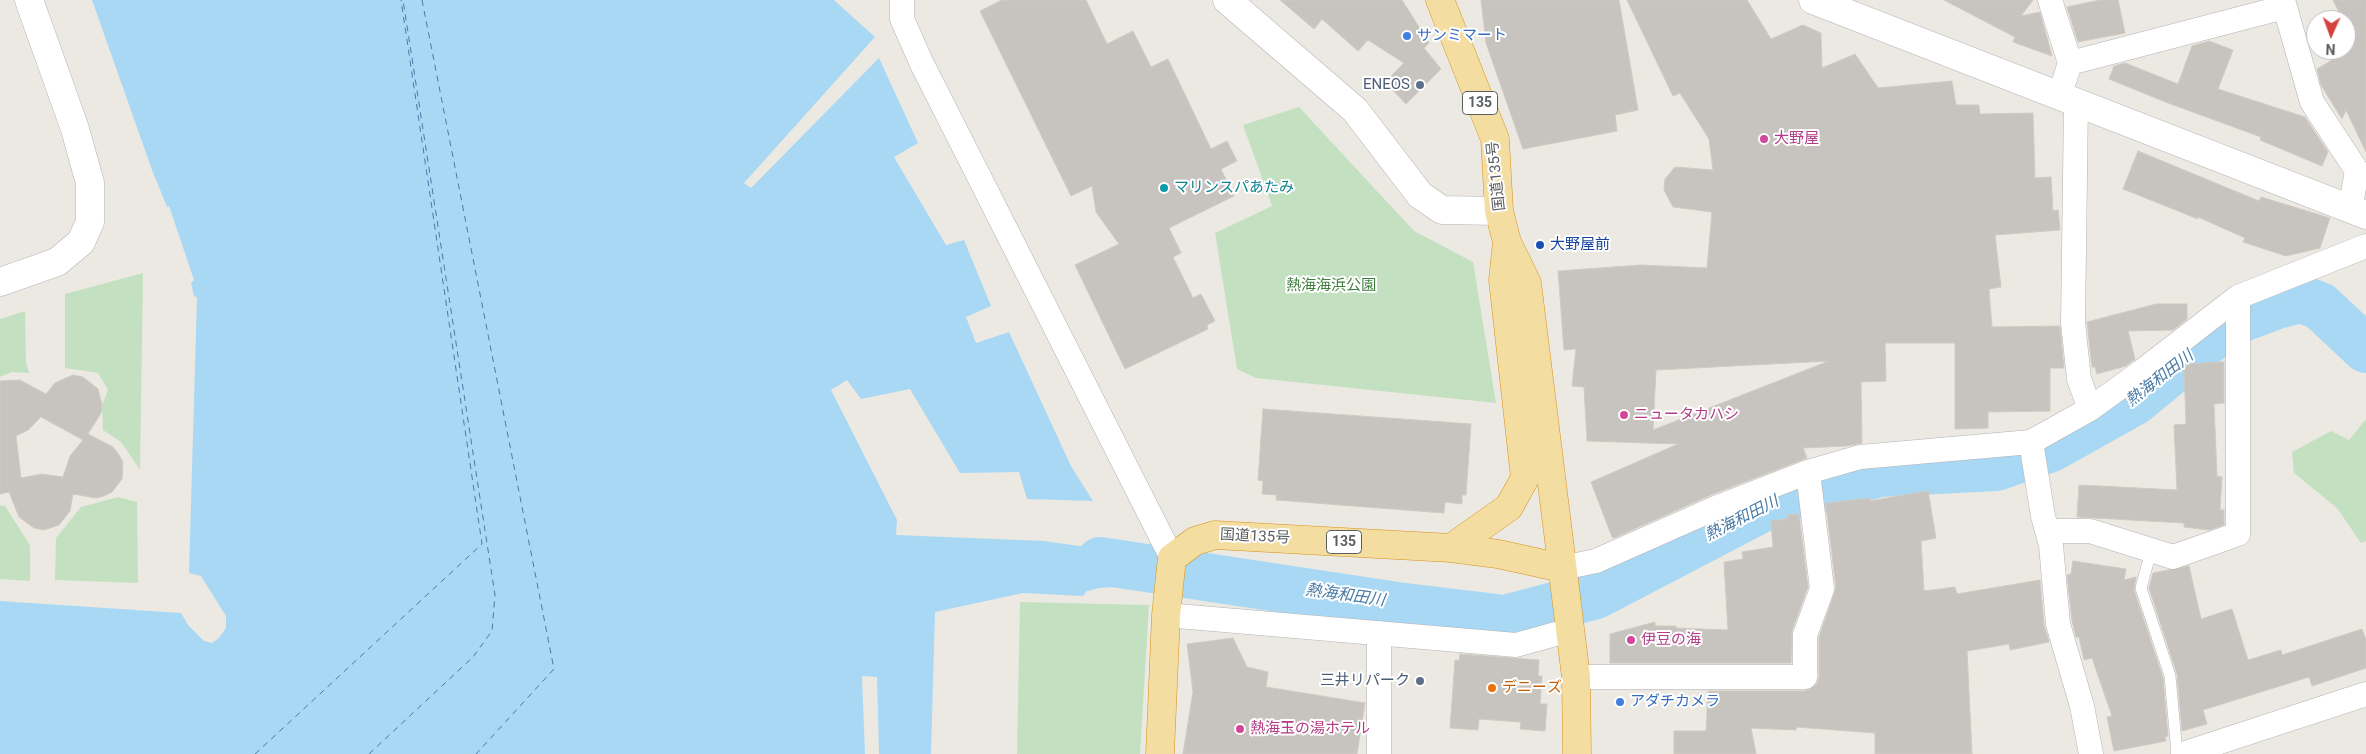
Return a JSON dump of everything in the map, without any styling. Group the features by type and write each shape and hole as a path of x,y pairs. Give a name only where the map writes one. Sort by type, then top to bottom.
{"highway":[{"name":"国道135号","path":"1440,0 1495,139 1499,211 1507,242 1527,283 1576,677 1577,754"},
{"name":"国道135号","path":"1451,548 1509,507 1526,478 1504,280 1507,242"},
{"name":"国道135号","path":"1172,558 1195,541 1215,534 1451,548 1498,554 1562,568"},
{"path":"1160,754 1166,615 1172,558"}],"street":[{"path":"0,282 57,262 81,242 90,222 90,183 75,129 29,0"},
{"path":"902,0 902,19 922,64 1172,558"},
{"path":"1227,0 1355,110 1420,195 1442,210 1499,211"},
{"path":"1813,0 2358,212 2356,171 2312,102 2284,4 2070,63"},
{"path":"2050,0 2070,63 2068,100 2073,323 2079,379 2090,409"},
{"path":"1562,568 1596,561 1718,507 1809,484 1860,457 2032,442 2090,409 2142,372 2238,297 2366,246"},
{"path":"2047,531 2090,531 2172,557 2238,534 2238,297"},
{"path":"2032,442 2051,545 2058,624 2082,706 2091,754"},
{"path":"1576,677 1805,677 1805,635 1822,589 1809,484"},
{"path":"1166,615 1516,645 1570,626"},
{"path":"1378,633 1379,754"},
{"path":"2183,754 2366,694"}],"lane":[{"path":"2151,551 2141,588 2170,676 2177,754"}],"green space":[{"name":"熱海海浜公園","path":"1299,107 1414,231 1473,262 1496,403 1256,378 1237,369 1215,233 1272,206 1243,125"},
{"path":"143,273 140,470 121,442 103,430 102,405 108,390 98,373 65,368 65,294"},
{"path":"25,311 26,363 29,373 12,372 0,377 0,319"},
{"path":"2366,419 2366,541 2361,543 2337,508 2294,473 2292,452 2331,431 2349,440"},
{"path":"118,497 137,502 138,583 55,580 56,538 81,507"},
{"path":"0,505 5,506 30,545 30,581 0,579"},
{"path":"1020,602 1149,605 1140,754 1017,754"}],"water":[{"path":"92,0 834,0 875,37 744,183 751,188 879,58 918,143 894,157 946,245 964,240 991,306 966,317 976,343 1009,332 1071,466 1093,501 1027,499 1019,472 960,473 910,389 861,399 847,380 831,390 897,520 896,535 1044,541 1142,555 1141,585 1100,588 1087,591 1083,596 1023,593 935,612 931,754 0,754 0,601 181,613 188,625 204,641 212,643 219,638 226,628 226,616 201,576 189,573 197,297 194,296 191,283 194,280 169,206 167,207 152,170"}],"pier":[{"path":"862,676 877,677 879,754 865,754"}],"building":[{"name":"マリンスパあたみ","path":"1002,0 1086,0 1107,44 1133,31 1151,67 1168,59 1211,149 1227,141 1237,161 1221,169 1234,196 1169,228 1181,253 1173,257 1193,298 1201,294 1215,321 1207,325 1208,329 1125,369 1075,265 1119,244 1096,212 1092,186 1071,196 980,11"},
{"path":"1280,0 1402,0 1429,43 1424,48 1441,69 1406,104 1385,82 1404,63 1368,40 1358,51 1322,19 1314,29"},
{"path":"1481,0 1619,0 1638,110 1615,115 1617,131 1523,149 1486,43"},
{"path":"1627,0 1747,0 1771,39 1803,25 1821,33 1822,68 1855,54 1878,88 1952,81 1956,105 1979,105 1980,114 2033,113 2035,178 2051,177 2053,211 2058,210 2060,230 1995,235 2001,287 1989,289 1992,327 2060,326 2064,368 2050,368 2050,411 1988,412 1988,428 1955,429 1955,343 1885,343 1886,381 1861,382 1862,443 1847,446 1803,448 1807,458 1713,494 1614,538 1612,537 1591,482 1678,444 1587,441 1584,387 1572,386 1576,349 1564,350 1558,271 1641,265 1707,268 1712,212 1673,207 1664,190 1665,179 1675,167 1713,170 1709,139 1680,93 1673,96","holes":["1829,361 1653,430 1656,370"]},
{"path":"1944,0 2033,0 2021,16 2040,12 2052,56 2013,42 2015,37"},
{"path":"2100,0 2118,0 2125,33 2078,42 2067,7"},
{"path":"2333,0 2366,0 2366,152 2346,110 2342,119 2321,85 2317,69 2332,60 2356,60 2356,10 2338,10"},
{"path":"2209,41 2233,50 2218,89 2305,117 2328,152 2322,166 2260,140 2261,137 2109,79 2114,66 2125,63 2178,84 2192,46"},
{"path":"2138,151 2259,201 2261,197 2330,218 2320,248 2286,256 2243,242 2245,238 2198,217 2198,219 2123,189"},
{"path":"2156,304 2187,304 2187,319 2173,330 2128,331 2135,359 2126,366 2097,374 2095,367 2092,367 2087,322"},
{"path":"2224,362 2224,403 2214,404 2217,476 2222,477 2220,510 2224,510 2224,525 2209,530 2184,527 2184,523 2077,517 2079,485 2177,490 2174,425 2186,424 2184,364"},
{"path":"73,375 83,377 98,389 102,405 101,413 88,434 113,447 123,462 122,479 112,492 104,496 96,498 73,494 70,511 59,525 44,530 34,528 19,517 9,492 0,494 0,381 20,380 46,394 55,383","holes":["41,417 83,440 70,456 63,477 42,474 21,478 16,436 28,430"]},
{"path":"1263,409 1471,424 1466,495 1462,495 1462,504 1445,502 1444,513 1276,500 1277,495 1262,494 1263,481 1258,480"},
{"path":"1928,491 1936,538 1921,541 1924,591 1955,587 1957,594 2040,580 2044,625 2049,642 2010,650 2009,644 1967,651 1972,754 1875,754 1875,733 1796,727 1796,730 1751,728 1756,754 1674,754 1674,731 1706,731 1708,691 1805,691 1817,684 1819,677 1819,637 1836,588 1827,503 1870,498 1870,501"},
{"path":"1799,514 1808,587 1792,631 1791,663 1610,663 1610,634 1655,622 1655,626 1728,630 1724,562 1743,559 1742,552 1773,547 1771,521 1787,519 1788,515"},
{"path":"2073,561 2126,569 2124,580 2136,577 2134,590 2163,678 2168,736 2165,737 2166,741 2114,751 2107,717 2112,716 2092,658 2084,660 2079,637 2076,637 2072,621 2067,575 2071,574"},
{"path":"2189,566 2201,619 2232,609 2248,660 2281,650 2282,655 2362,629 2366,640 2366,668 2312,686 2309,677 2203,710 2207,724 2182,731 2177,674 2149,588 2153,573"},
{"name":"熱海玉の湯ホテル","path":"1233,638 1247,667 1268,672 1266,687 1365,703 1357,754 1183,754 1193,692 1187,644"},
{"path":"1460,654 1539,660 1538,676 1542,676 1540,704 1547,704 1545,731 1520,729 1521,722 1479,719 1478,730 1450,728 1455,660 1459,661"}],"waterway":[{"name":"熱海和田川","path":"1100,561 1397,606 1505,619 1596,595 1778,500 1880,473 1996,467 2051,448 2135,401 2229,323 2277,305 2301,299 2320,306 2366,349"}],"ferry route":[{"path":"255,754 482,544 401,0"},
{"path":"369,754 473,657 492,631 495,595 403,0"},
{"path":"422,0 554,669 476,754"}],"place":[{"name":"サンミマート","path":"1407,36"},
{"name":"ENEOS","path":"1420,85"},
{"name":"大野屋","path":"1764,139"},
{"name":"マリンスパあたみ","path":"1164,188"},
{"name":"大野屋前","path":"1540,245"},
{"name":"ニュータカハシ","path":"1624,415"},
{"name":"伊豆の海","path":"1631,640"},
{"name":"三井リパーク","path":"1420,681"},
{"name":"デニーズ","path":"1492,688"},
{"name":"アダチカメラ","path":"1620,702"},
{"name":"熱海玉の湯ホテル","path":"1240,729"}]}
